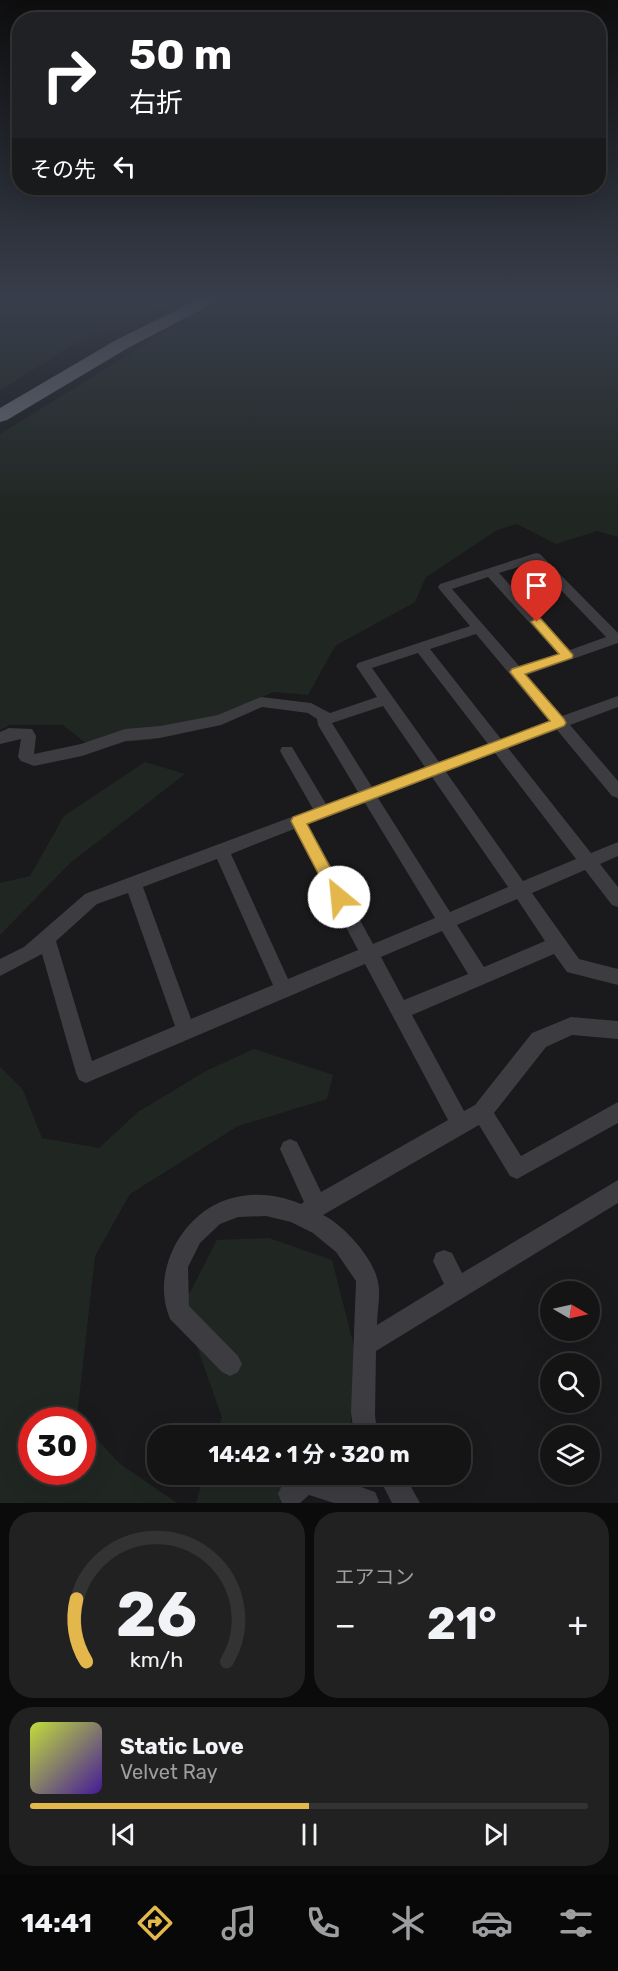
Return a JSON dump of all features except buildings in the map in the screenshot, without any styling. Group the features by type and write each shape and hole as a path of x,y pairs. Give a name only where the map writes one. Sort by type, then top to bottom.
{"highway":[{"path":"0,408 61,371"},
{"path":"0,416 76,371"}],"street":[{"path":"517,672 617,639 536,557 444,587 618,792"},
{"path":"490,572 567,655"},
{"path":"478,628 363,666 573,966 618,977"},
{"path":"421,647 618,900"},
{"path":"386,699 323,721 480,977"},
{"path":"0,968 30,953 91,899 618,701"},
{"path":"0,738 18,732 27,733 29,736 26,757 34,760 82,750 125,735 160,732 221,720 261,702 311,708 328,719"},
{"path":"287,751 323,812"},
{"path":"298,821 460,1125"},
{"path":"46,939 86,1073 618,849"},
{"path":"221,850 284,990"},
{"path":"133,884 186,1031"},
{"path":"400,1011 558,944"},
{"path":"230,1364 178,1311 177,1267 193,1233 206,1220 225,1209 258,1204 309,1210 482,1112 539,1040 571,1026 618,1030"},
{"path":"482,1112 517,1169 618,1112"},
{"path":"290,1149 309,1210 318,1222 347,1247 367,1282 362,1425"},
{"path":"365,1345 618,1191"},
{"path":"444,1261 458,1288"},
{"path":"310,1485 366,1502"},
{"path":"396,1485 407,1503"}],"shaded area":[{"path":"0,371 31,371 0,391"},
{"path":"102,371 618,371 618,537 597,531 556,544 517,524 497,530 426,577 415,602 335,646 308,695 273,692 211,721 195,722 151,740 87,744 63,725 10,725 0,730 0,434"},
{"path":"145,762 185,774 70,863 0,935 0,883 30,876 64,816"},
{"path":"254,1049 333,1075 327,1099 238,1126 130,1194 95,1256 78,1407 18,1407 18,1485 96,1485 96,1438 120,1464 147,1482 147,1485 151,1485 177,1503 0,1503 0,1067 23,1090 42,1138 99,1148 138,1112 206,1071"},
{"path":"269,1238 332,1260 358,1362 350,1425 220,1425 222,1418 183,1306 217,1240"},
{"path":"201,1485 311,1485 293,1503 196,1503"}],"route":[{"path":"339,897 298,821 559,723 517,672 567,655 537,622"}]}
